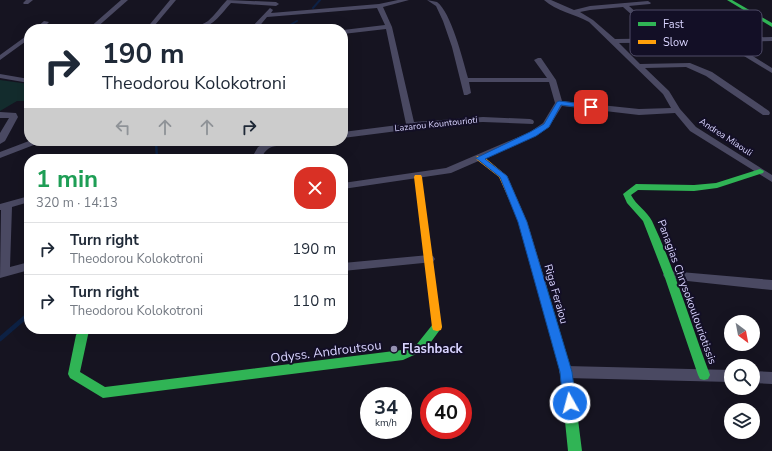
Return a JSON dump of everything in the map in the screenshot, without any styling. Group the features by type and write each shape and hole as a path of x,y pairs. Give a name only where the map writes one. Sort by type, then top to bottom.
{"street":[{"path":"97,24 125,0"},
{"path":"153,24 174,0"},
{"path":"207,24 230,0 277,2"},
{"path":"266,15 379,6 406,0"},
{"path":"430,0 438,5 446,19 465,80 467,93"},
{"name":"Andrea Miaouli","path":"548,0 553,4 574,12 591,21 640,66 666,93 677,110 693,129 772,179"},
{"path":"729,0 746,10"},
{"path":"258,24 277,2"},
{"path":"574,12 590,8 648,3"},
{"path":"624,5 630,10"},
{"path":"379,6 389,27 411,127"},
{"path":"762,19 772,25"},
{"path":"348,31 389,27"},
{"path":"762,39 772,39"},
{"path":"0,58 24,41"},
{"path":"613,41 630,41"},
{"path":"18,46 24,46"},
{"path":"748,56 772,71"},
{"path":"348,185 418,177 448,171 533,134 546,125 559,103 552,80 538,60"},
{"path":"640,66 687,65 709,74 766,113"},
{"path":"0,76 24,80"},
{"path":"465,80 552,80"},
{"path":"559,103 639,112 677,110"},
{"path":"0,115 14,117 0,141"},
{"name":"Lazarou Kountourioti","path":"348,134 476,119 507,119 530,122"},
{"path":"0,155 24,146"},
{"path":"257,154 265,146"},
{"name":"Riga Feraiou","path":"480,158 503,176 523,222 566,372 575,451"},
{"name":"Panagias Chrysokoulouriotissis","path":"704,375 648,220 630,201 627,194 636,187 694,188 717,185 760,170"},
{"name":"Odyss. Androutsou","path":"82,334 74,374 103,393 404,355 421,347 437,328 418,177"},
{"path":"24,200 4,206 2,273 24,267"},
{"path":"348,267 429,259"},
{"path":"669,275 772,285"},
{"path":"566,372 724,376"},
{"path":"760,377 772,378"}],"green space":[{"path":"0,80 24,83 24,101 17,101 0,111"}],"waterway":[{"path":"313,8 320,0"},
{"path":"292,24 297,21"},
{"path":"156,146 157,154"},
{"path":"0,339 24,318"}],"traffic: fast":[{"path":"729,0 746,10"},
{"path":"762,19 772,25"},
{"path":"704,375 669,275 647,220 630,201 627,194 636,187 694,188 717,185 760,171"},
{"path":"542,288 566,372 575,451"},
{"path":"82,334 74,374 103,393 403,355 421,347 437,327"}],"traffic: slow":[{"path":"480,158 503,176 523,222 542,288"},
{"path":"418,177 437,327"}],"place":[{"name":"Flashback","path":"394,349"}],"route":[{"path":"570,403 566,372 523,222 503,176 480,158 533,134 546,125 559,103 591,107"}]}
